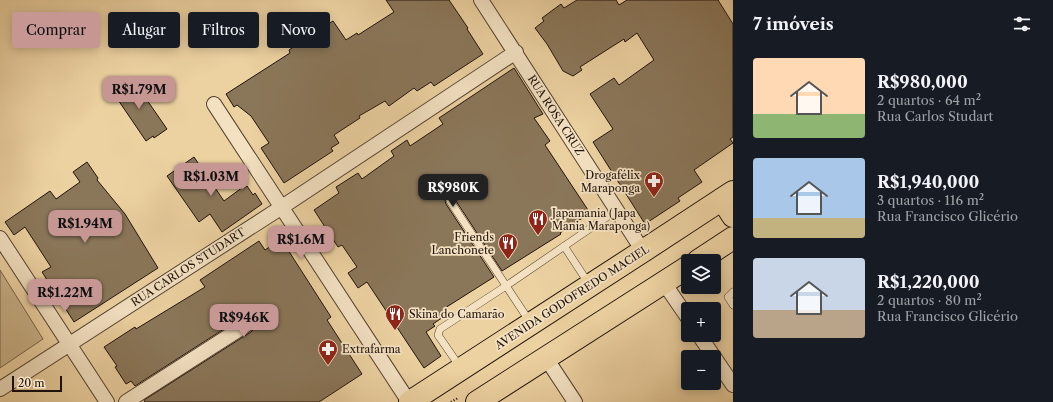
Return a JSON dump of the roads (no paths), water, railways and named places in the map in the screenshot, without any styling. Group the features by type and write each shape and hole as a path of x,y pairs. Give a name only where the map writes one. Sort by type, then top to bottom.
{"main road":[{"name":"AVENIDA GODOFREDO MACIEL","path":"409,402 643,251 729,202"},
{"path":"709,254 733,238"},
{"path":"477,402 681,272"}],"street":[{"name":"RUA ROSA CRUZ","path":"481,0 516,52 643,251"},
{"name":"RUA CARLOS STUDART","path":"0,389 282,207 516,52"},
{"path":"214,104 409,402"},
{"path":"0,238 107,402"},
{"path":"664,283 681,308"},
{"path":"126,402 246,325"},
{"path":"704,342 733,385"},
{"path":"546,358 574,402"}],"lane":[{"path":"450,201 531,324"},
{"path":"461,369 438,335 440,329 617,210"},
{"path":"564,246 590,286"},
{"path":"733,292 728,297 733,305"}],"place":[{"name":"Drogafélix Maraponga","path":"654,198"},
{"name":"Japamania (Japa Mania Maraponga)","path":"538,236"},
{"name":"Friends Lanchonete","path":"508,260"},
{"name":"Skina do Camarão","path":"395,331"},
{"name":"Extrafarma","path":"328,366"}]}
